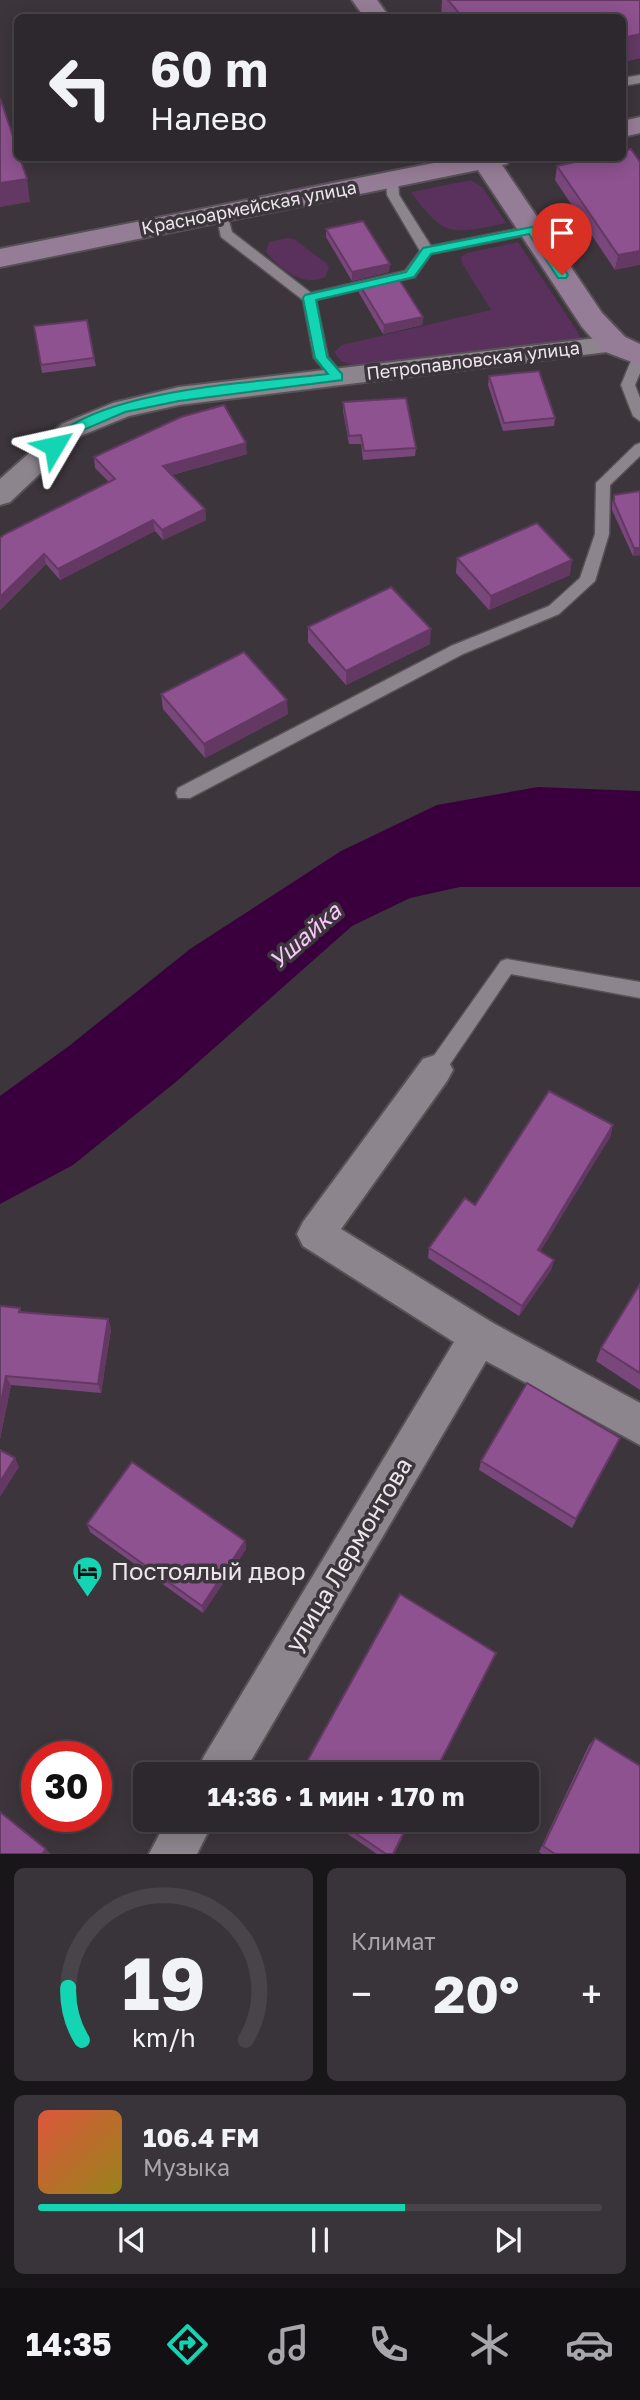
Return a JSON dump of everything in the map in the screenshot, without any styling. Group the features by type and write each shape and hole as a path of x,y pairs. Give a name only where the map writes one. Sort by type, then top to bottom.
{"main road":[{"path":"364,0 375,14"},
{"name":"Красноармейская улица","path":"0,258 476,161"},
{"path":"491,161 532,230 592,320 631,352"}],"street":[{"name":"Петропавловская улица","path":"0,495 71,430 121,409 179,396 338,377 631,352"},
{"path":"435,1070 316,1234 479,1336 640,1425"},
{"name":"улица Лермонтова","path":"226,1762 479,1336"},
{"path":"172,1854 185,1832"}],"lane":[{"path":"392,180 393,195 428,251"},
{"path":"222,213 226,234 309,298 321,358 338,377"},
{"path":"309,298 410,275 428,251 532,230"},
{"path":"631,352 628,385 640,416"},
{"path":"184,793 457,650 554,610 587,582 602,534 603,484 640,447"},
{"path":"435,1070 507,966 640,990"}],"shaded area":[{"path":"471,180 482,187 506,223 473,229 451,229 433,218 411,192"},
{"path":"294,239 326,263 329,268 325,277 308,280 292,275 266,252 269,242"},
{"path":"518,242 583,340 351,365 341,361 334,352 342,345 491,310 461,257 467,253"}],"water":[{"name":"Ушайка","path":"538,787 640,791 640,887 460,887 410,898 352,926 177,1081 73,1165 0,1204 0,1096 69,1046 190,949 341,851 437,805"}],"building":[{"path":"448,0 640,0 640,34 626,37 626,14 460,14"},
{"path":"0,98 14,139 14,161 21,161 27,179 0,183"},
{"path":"631,149 640,162 640,251 618,255 557,166 580,161 626,161 626,150"},
{"path":"363,221 390,264 352,272 326,229"},
{"path":"397,276 423,317 384,325 359,284"},
{"path":"87,320 94,358 41,365 34,326"},
{"path":"539,371 555,418 504,423 489,376"},
{"path":"406,398 416,448 364,451 361,435 349,436 343,402"},
{"path":"224,405 246,443 163,466 205,509 162,530 153,520 58,569 44,554 0,597 0,538 115,479 94,457 181,417"},
{"path":"640,491 640,548 634,548 614,502 614,495"},
{"path":"537,523 572,560 491,596 457,558"},
{"path":"391,587 431,629 346,671 308,627"},
{"path":"244,652 287,700 204,744 161,694"},
{"path":"549,1091 613,1125 538,1250 554,1260 522,1306 429,1248 465,1198 475,1205"},
{"path":"640,1284 640,1373 601,1348"},
{"path":"0,1306 20,1308 19,1312 108,1319 98,1384 6,1376 0,1408"},
{"path":"527,1383 620,1438 576,1519 481,1461"},
{"path":"0,1450 15,1458 0,1482"},
{"path":"132,1462 245,1541 202,1606 87,1524"},
{"path":"400,1594 496,1653 440,1762 307,1762"},
{"path":"595,1738 640,1766 640,1854 555,1854 543,1846"},
{"path":"0,1812 21,1829 21,1832 25,1832 46,1849 42,1854 0,1854"},
{"path":"354,1832 404,1832 393,1854 386,1854"}],"place":[{"name":"Постоялый двор","path":"88,1599"}],"route":[{"path":"54,446 71,430 121,409 179,396 338,377 321,358 309,298 410,275 428,251 532,230 562,275"}]}
